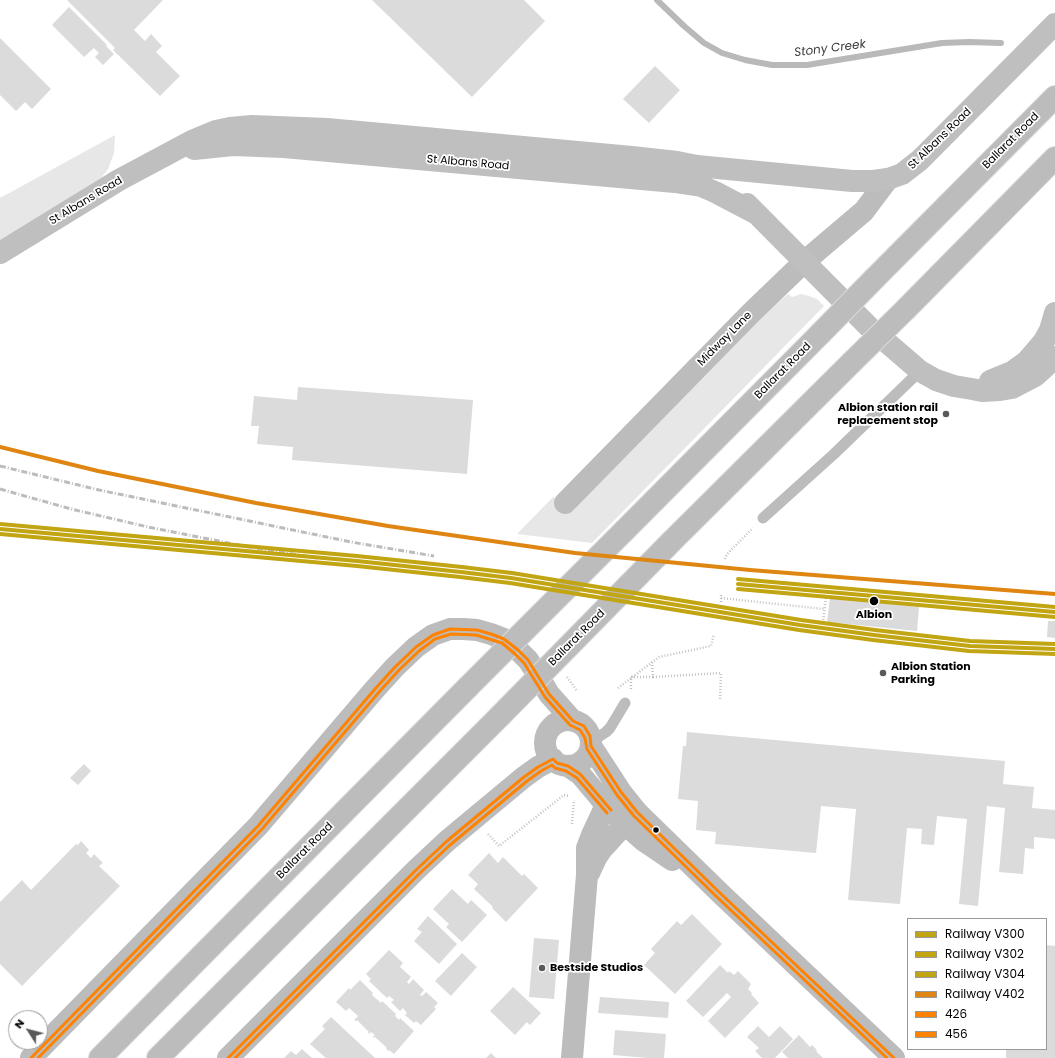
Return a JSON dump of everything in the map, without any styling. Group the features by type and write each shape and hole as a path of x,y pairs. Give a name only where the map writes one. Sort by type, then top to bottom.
{"main road":[{"name":"St Albans Road","path":"544,160 632,157 697,166 852,181 873,182 888,179 902,174 920,160 1055,24"},
{"name":"Ballarat Road","path":"100,1058 1055,97"},
{"name":"St Albans Road","path":"0,253 119,180 192,141 207,134 230,128 252,126 286,137 327,129 544,160 687,183 701,186 715,192 757,214"},
{"name":"Ballarat Road","path":"158,1058 1055,158"},
{"name":"St Albans Road","path":"697,166 711,173 731,187 870,328 920,371 936,380 982,391 1012,388 1035,376 1055,357"},
{"name":"Midway Lane","path":"565,502 804,262 864,211 888,179"},
{"name":"St Albans Road","path":"962,387 980,384 1002,376 1012,372 1027,361 1044,341 1050,330 1055,313"},
{"name":"Ballarat Road","path":"31,1058 258,826 370,695 395,668 416,647 433,635 450,629 478,630 504,640 518,650 528,660 549,694 573,721"},
{"path":"228,1058 426,860 447,841 538,767 560,762 574,765 585,758 589,752 591,744 590,736 584,726 573,721 566,720 560,722 554,725 550,730 547,736 546,748 549,754 560,762 580,774 602,814"},
{"path":"591,744 621,792 631,818 720,894 894,1058"},
{"path":"602,814 631,818"},
{"path":"572,1058 587,875 587,848 602,814"},
{"path":"587,875 602,849 631,818"}],"lane":[{"path":"763,518 834,454 920,371"},
{"path":"591,744 610,728 624,703"}],"path":[{"path":"725,559 727,554 763,518"},
{"path":"823,623 826,596"},
{"path":"721,602 721,597 824,608"},
{"path":"616,689 659,657 712,646 714,634"},
{"path":"652,662 653,677"},
{"path":"632,677 721,672 720,700"},
{"path":"483,838 488,834 499,846 564,795 569,795 602,814"}],"shaded area":[{"path":"115,135 114,153 108,169 101,178 0,240 0,198"},
{"path":"788,294 792,297 801,294 809,296 817,299 824,306 592,543 517,534 553,497 561,503 575,508 762,317"}],"building":[{"path":"67,0 163,0 134,30 145,41 151,34 162,46 156,52 180,76 160,96 113,50 115,48"},
{"path":"372,0 524,0 545,21 472,97"},
{"path":"69,7 114,54 103,65 95,57 99,53 94,48 84,57 52,25"},
{"path":"0,38 51,89 32,109 25,102 16,111 0,95"},
{"path":"655,66 680,90 649,123 623,99"},
{"path":"298,387 473,400 467,474 292,460 293,447 257,444 259,426 251,426 254,396 297,400"},
{"path":"830,598 919,607 917,631 827,622"},
{"path":"1048,621 1055,621 1055,638 1047,637"},
{"path":"687,732 1005,761 1003,784 1034,787 1032,808 1055,810 1055,839 1034,837 1034,849 1025,848 1023,874 999,872 1005,808 987,806 978,906 959,904 967,819 937,816 934,845 921,844 922,829 907,828 900,904 848,900 856,809 821,806 816,853 715,844 716,832 696,830 698,801 678,799 683,746 686,746"},
{"path":"84,764 91,771 78,785 70,778"},
{"path":"81,841 89,850 86,853 91,858 94,854 103,863 99,866 120,886 22,986 0,964 0,902 22,880 31,890 76,844 78,845"},
{"path":"489,853 498,863 503,857 522,876 524,874 538,888 506,922 474,889 478,884 468,875"},
{"path":"452,889 468,904 471,900 487,915 462,942 446,927 449,924 433,909"},
{"path":"692,914 722,944 675,994 644,965 655,953 651,949 677,921 681,925"},
{"path":"428,916 457,944 439,964 414,941 422,932 417,929"},
{"path":"534,938 559,940 554,999 529,997"},
{"path":"1047,945 1055,946 1055,1058 1006,1058 1006,1050 1047,1050"},
{"path":"389,950 403,963 400,967 411,977 407,982 409,984 413,979 424,990 420,995 422,996 426,992 438,1003 434,1007 436,1009 421,1025 416,1021 414,1023 405,1015 407,1013 403,1008 400,1011 391,1002 394,1000 389,996 387,998 369,981 371,979 366,974"},
{"path":"462,953 477,967 451,996 435,981"},
{"path":"720,965 728,973 729,971 734,975 738,971 751,984 748,989 759,1003 725,1038 708,1021 731,997 727,993 703,1017 686,1001"},
{"path":"360,980 373,993 372,995 381,1003 382,1001 396,1014 395,1016 399,1020 400,1018 414,1031 394,1054 389,1050 388,1051 386,1049 387,1048 375,1037 373,1037 375,1035 371,1032 369,1034 369,1032 357,1020 354,1020 358,1016 349,1008 346,1011 336,1002 349,988 350,990"},
{"path":"513,987 541,1013 530,1025 527,1022 515,1035 490,1011"},
{"path":"600,997 669,1002 668,1018 598,1013"},
{"path":"331,1017 375,1058 326,1058 310,1044 325,1029 322,1026"},
{"path":"758,1026 769,1037 780,1026 793,1039 775,1058 762,1058 755,1051 759,1048 747,1037"},
{"path":"615,1030 666,1034 664,1058 613,1055"},
{"path":"799,1035 810,1047 812,1045 823,1058 788,1058 782,1052"},
{"path":"302,1049 312,1058 284,1058 291,1051 296,1055"},
{"path":"491,1053 496,1058 486,1058"}],"waterway":[{"name":"Stony Creek","path":"657,0 704,43 722,53 745,60 772,65 807,65 942,43 1001,43"}],"railway":[{"path":"0,466 99,490 351,542 434,556"},
{"path":"0,489 71,509 148,527 249,547 318,558"}],"rail line":[{"name":"V402","path":"0,447 98,471 256,503 388,526 575,553 750,570 1055,594"},
{"name":"V304","path":"0,524 357,556 462,567 512,573 801,620 875,630 970,641 1055,644"},
{"name":"V300","path":"0,529 357,561 461,572 511,578 800,625 874,635 970,646 1055,649"},
{"name":"V302","path":"0,534 357,566 460,577 510,583 799,630 873,640 969,651 1055,654"},
{"name":"V304","path":"738,579 1055,607"},
{"name":"V300","path":"738,584 1055,612"},
{"name":"V302","path":"738,589 1055,617"}],"transit line":[{"name":"426","path":"31,1058 258,826 395,667 416,647 433,635 450,629 477,630 491,634 504,639 518,650 528,660 549,694 573,721 584,726 590,736 591,746 621,792 637,812 894,1058"},
{"name":"456","path":"38,1058 262,829 399,670 419,651 435,639 451,634 476,635 502,643 515,654 524,663 545,697 570,725 580,730 585,738 587,749 617,795 634,816 887,1058"},
{"name":"426","path":"228,1058 416,870 447,841 538,767 553,759 557,763 568,766 580,774 611,810"},
{"name":"456","path":"235,1058 419,874 450,845 541,771 552,765 555,768 566,771 577,778 607,813"}],"place":[{"name":"Albion station rail replacement stop","path":"946,414"},
{"name":"Albion","path":"874,601"},
{"name":"Albion Station Parking","path":"883,673"},
{"name":"Bestside Studios","path":"542,968"}]}
